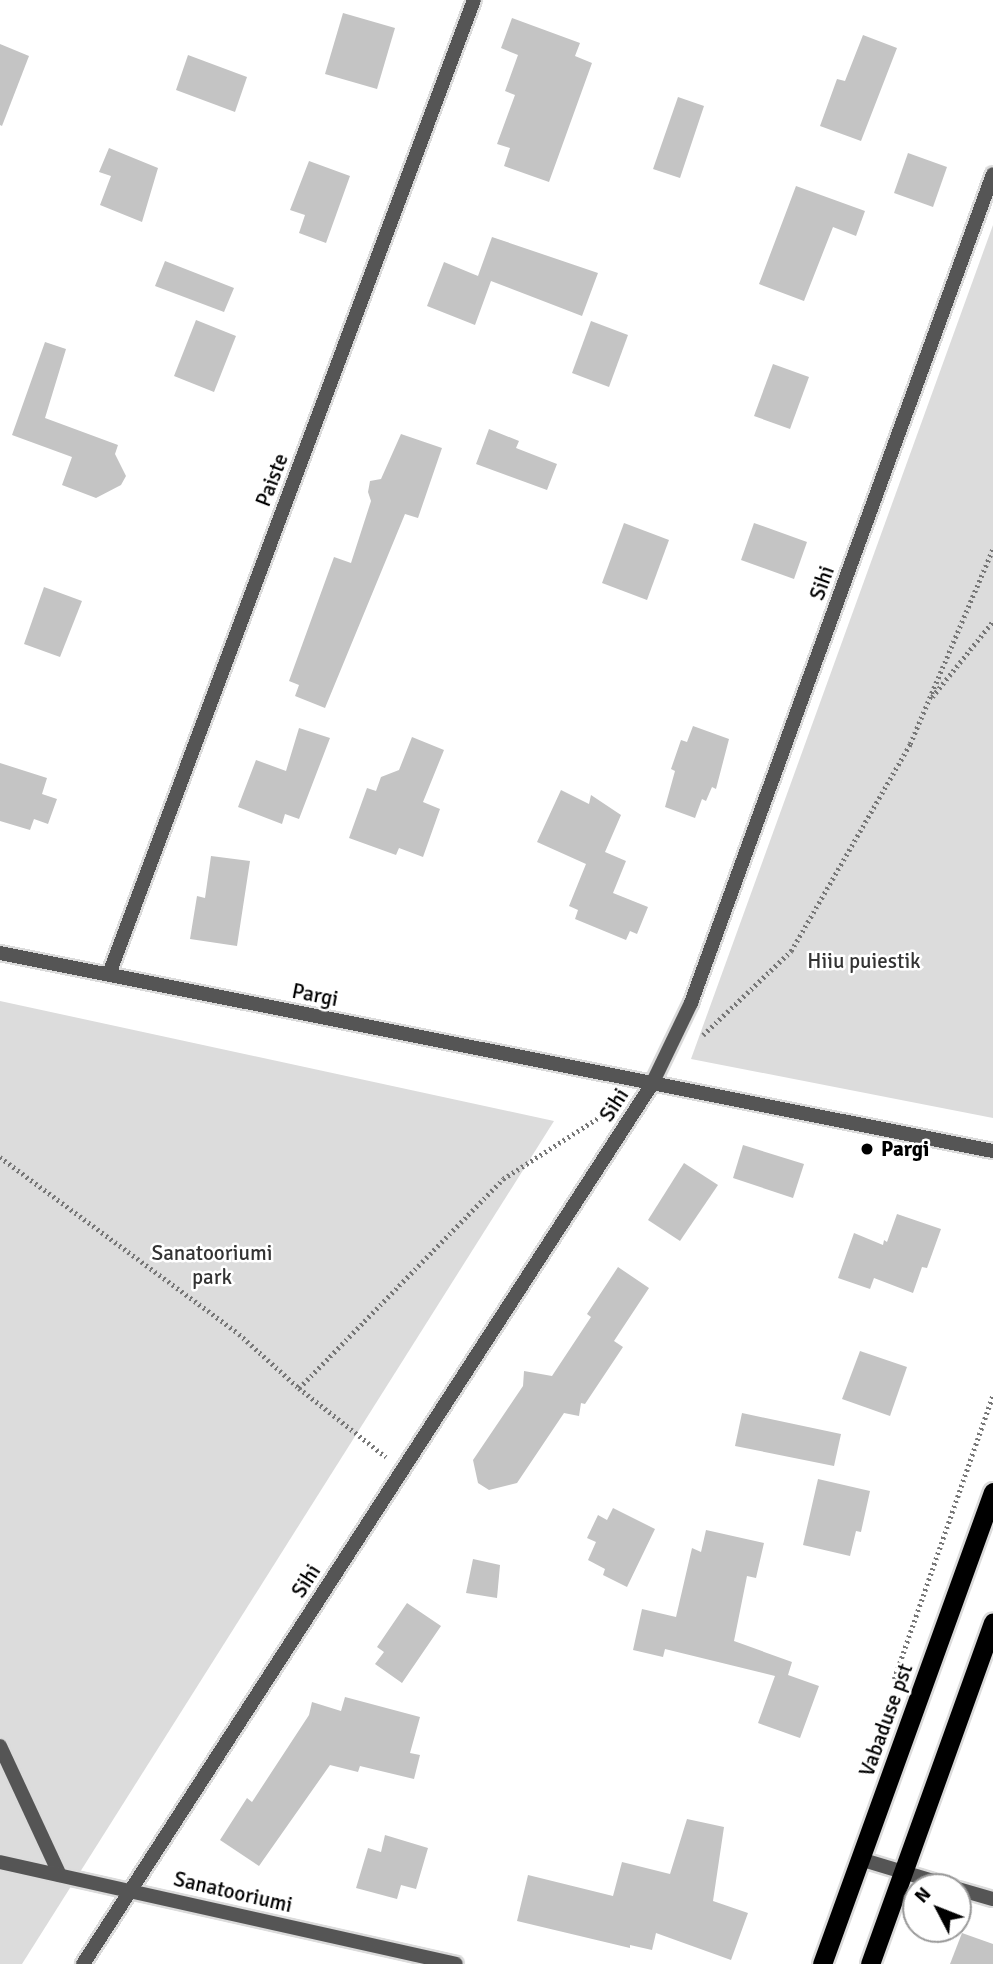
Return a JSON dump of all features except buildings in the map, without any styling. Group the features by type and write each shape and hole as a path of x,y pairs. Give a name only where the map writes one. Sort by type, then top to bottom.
{"highway":[{"name":"Vabaduse pst","path":"822,1964 993,1492"},
{"path":"870,1964 993,1623"}],"street":[{"name":"Paiste","path":"109,974 474,0"},
{"name":"Sihi","path":"83,1964 652,1084 691,1003 993,174"},
{"name":"Pargi","path":"0,953 993,1151"},
{"path":"0,1746 60,1875"},
{"path":"860,1858 906,1873"},
{"name":"Sanatooriumi","path":"0,1862 456,1964"},
{"path":"972,1893 993,1899"}],"path":[{"path":"701,1037 791,951 910,744 993,548"},
{"path":"927,702 993,621"},
{"path":"299,1388 503,1179 606,1114"},
{"path":"0,1157 239,1334 299,1388 403,1470"}],"green space":[{"name":"Hiiu puiestik","path":"993,225 993,1118 691,1059"},
{"name":"Sanatooriumi park","path":"0,1001 554,1121 22,1964 0,1964"}],"place":[{"name":"Pargi","path":"867,1149"}]}
